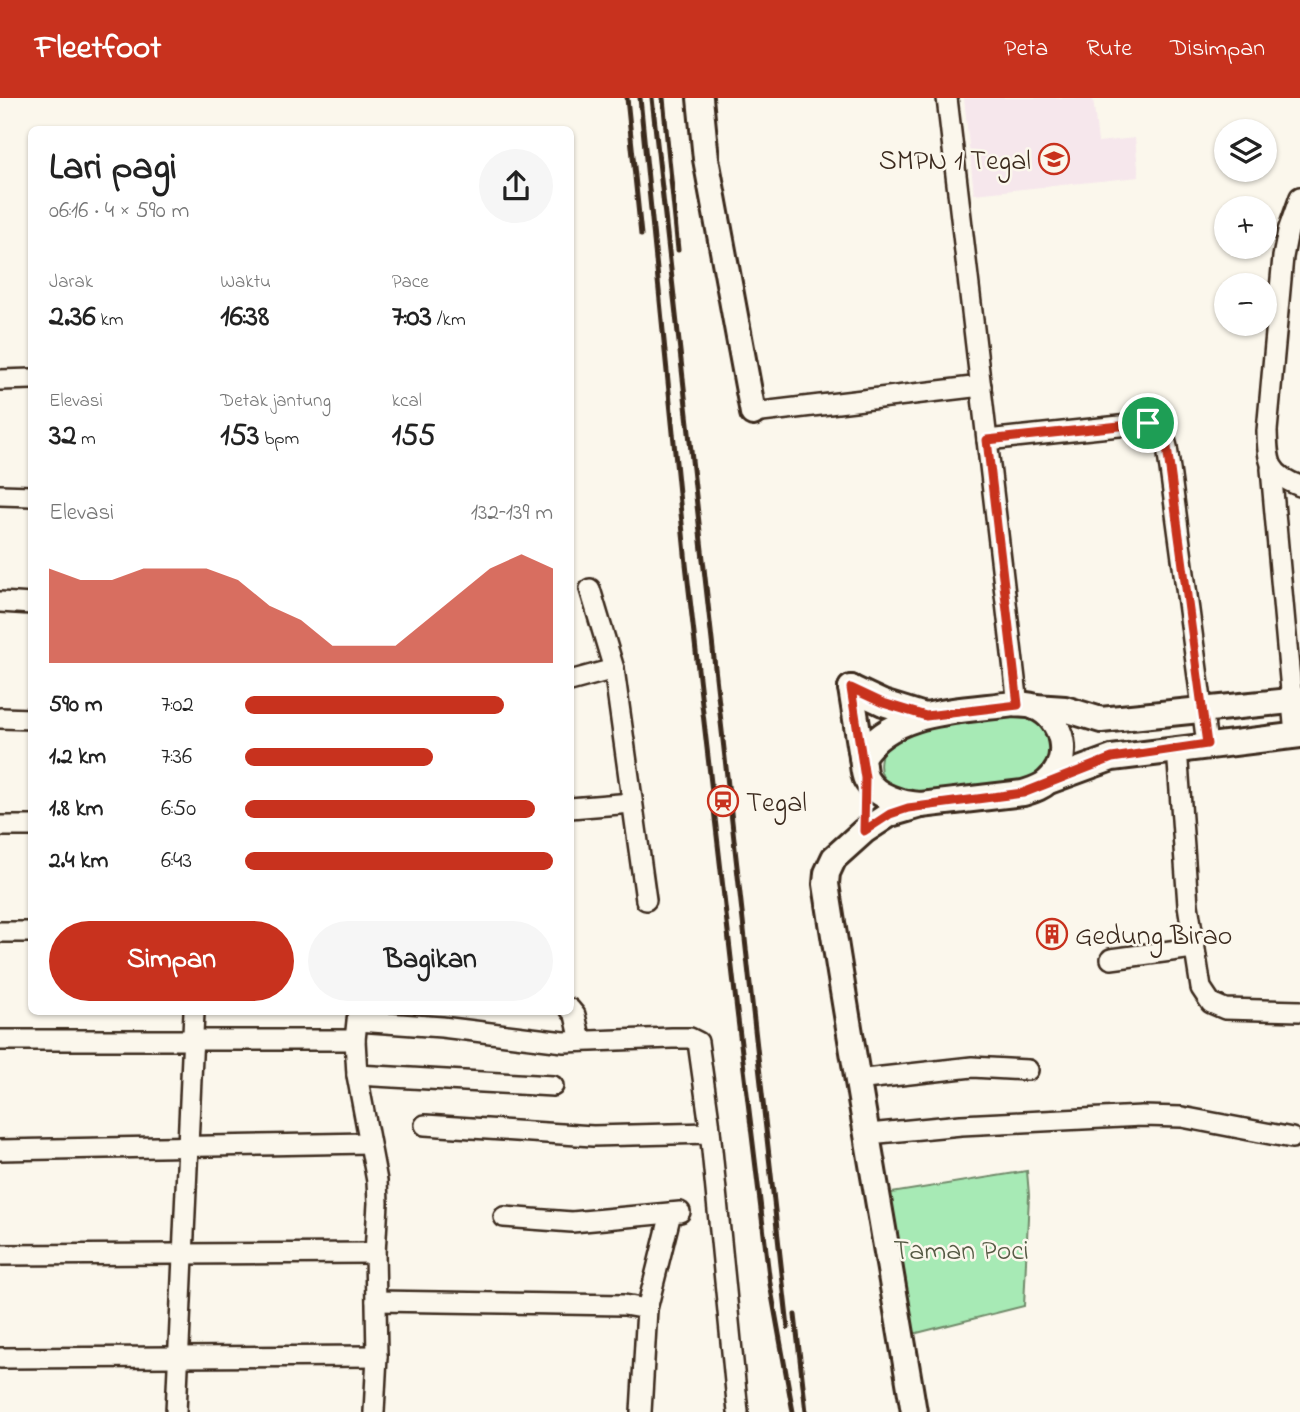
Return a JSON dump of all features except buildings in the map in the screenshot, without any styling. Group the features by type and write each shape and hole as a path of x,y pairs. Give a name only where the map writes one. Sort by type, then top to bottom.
{"street":[{"path":"701,98 706,159 753,414 981,386"},
{"path":"947,98 987,440 1027,706"},
{"path":"914,1412 869,1134 856,1080 826,884 827,873 834,858 864,831 890,814 921,805 1023,793 1112,758 1207,744 1297,735 1296,701 1266,431 1283,257 1288,231 1300,197"},
{"path":"0,380 28,379"},
{"path":"987,440 1148,423 1162,428 1167,447 1207,744"},
{"path":"1271,469 1286,481 1300,486"},
{"path":"0,495 28,496"},
{"path":"590,589 614,669 646,900"},
{"path":"0,602 28,604"},
{"path":"574,680 614,669"},
{"path":"864,831 863,767 851,688 883,703 926,716"},
{"path":"921,805 906,804 873,788 863,767 868,746 886,732 926,716 1027,706 1065,709 1101,720 1296,701"},
{"path":"1027,706 1051,718 1062,742 1060,763 1049,781"},
{"path":"0,718 28,719"},
{"path":"1177,748 1193,948 1201,988 1210,1003 1217,1007 1300,1011"},
{"path":"574,808 632,803"},
{"path":"0,826 28,826"},
{"path":"0,932 28,932"},
{"path":"1111,959 1193,948"},
{"path":"574,1014 581,1041"},
{"path":"176,1412 194,1015"},
{"path":"357,1024 358,1075 377,1181 378,1203 374,1412"},
{"path":"0,1040 192,1040 357,1024 442,1027 554,1041 690,1038 698,1042 710,1133 738,1412"},
{"path":"856,1080 972,1067 1028,1070"},
{"path":"358,1075 554,1086"},
{"path":"869,1134 961,1125 1142,1116 1182,1117 1292,1138"},
{"path":"425,1125 593,1136 710,1133"},
{"path":"0,1150 369,1143"},
{"path":"504,1217 572,1222 676,1213 647,1309 640,1412"},
{"path":"0,1255 375,1254"},
{"path":"376,1301 624,1305 647,1309"},
{"path":"0,1358 377,1356"}],"shaded area":[{"name":"SMPN 1 Tegal","path":"964,98 1093,98 1098,142 1135,138 1139,177 974,194"}],"green space":[{"path":"1019,716 1039,720 1054,745 1044,772 1005,783 919,792 891,785 883,777 880,763 885,744 911,729"},
{"name":"Taman Poci","path":"1027,1171 1029,1195 1024,1306 909,1335 885,1194"}],"railway":[{"path":"627,98 641,235"},
{"path":"640,98 686,564 737,1011 770,1284 793,1412"},
{"path":"652,98 788,1328"},
{"path":"663,98 678,250"},
{"path":"795,1315 806,1412"}],"place":[{"name":"SMPN 1 Tegal","path":"1054,159"},
{"name":"Tegal","path":"723,801"},
{"name":"Gedung Birao","path":"1052,934"}],"route":[{"path":"1148,423 1162,428 1167,447 1207,744 1112,758 1023,793 908,808 882,818 864,831 865,778 851,688 883,703 926,716 1018,705 987,440 1148,423"}]}
